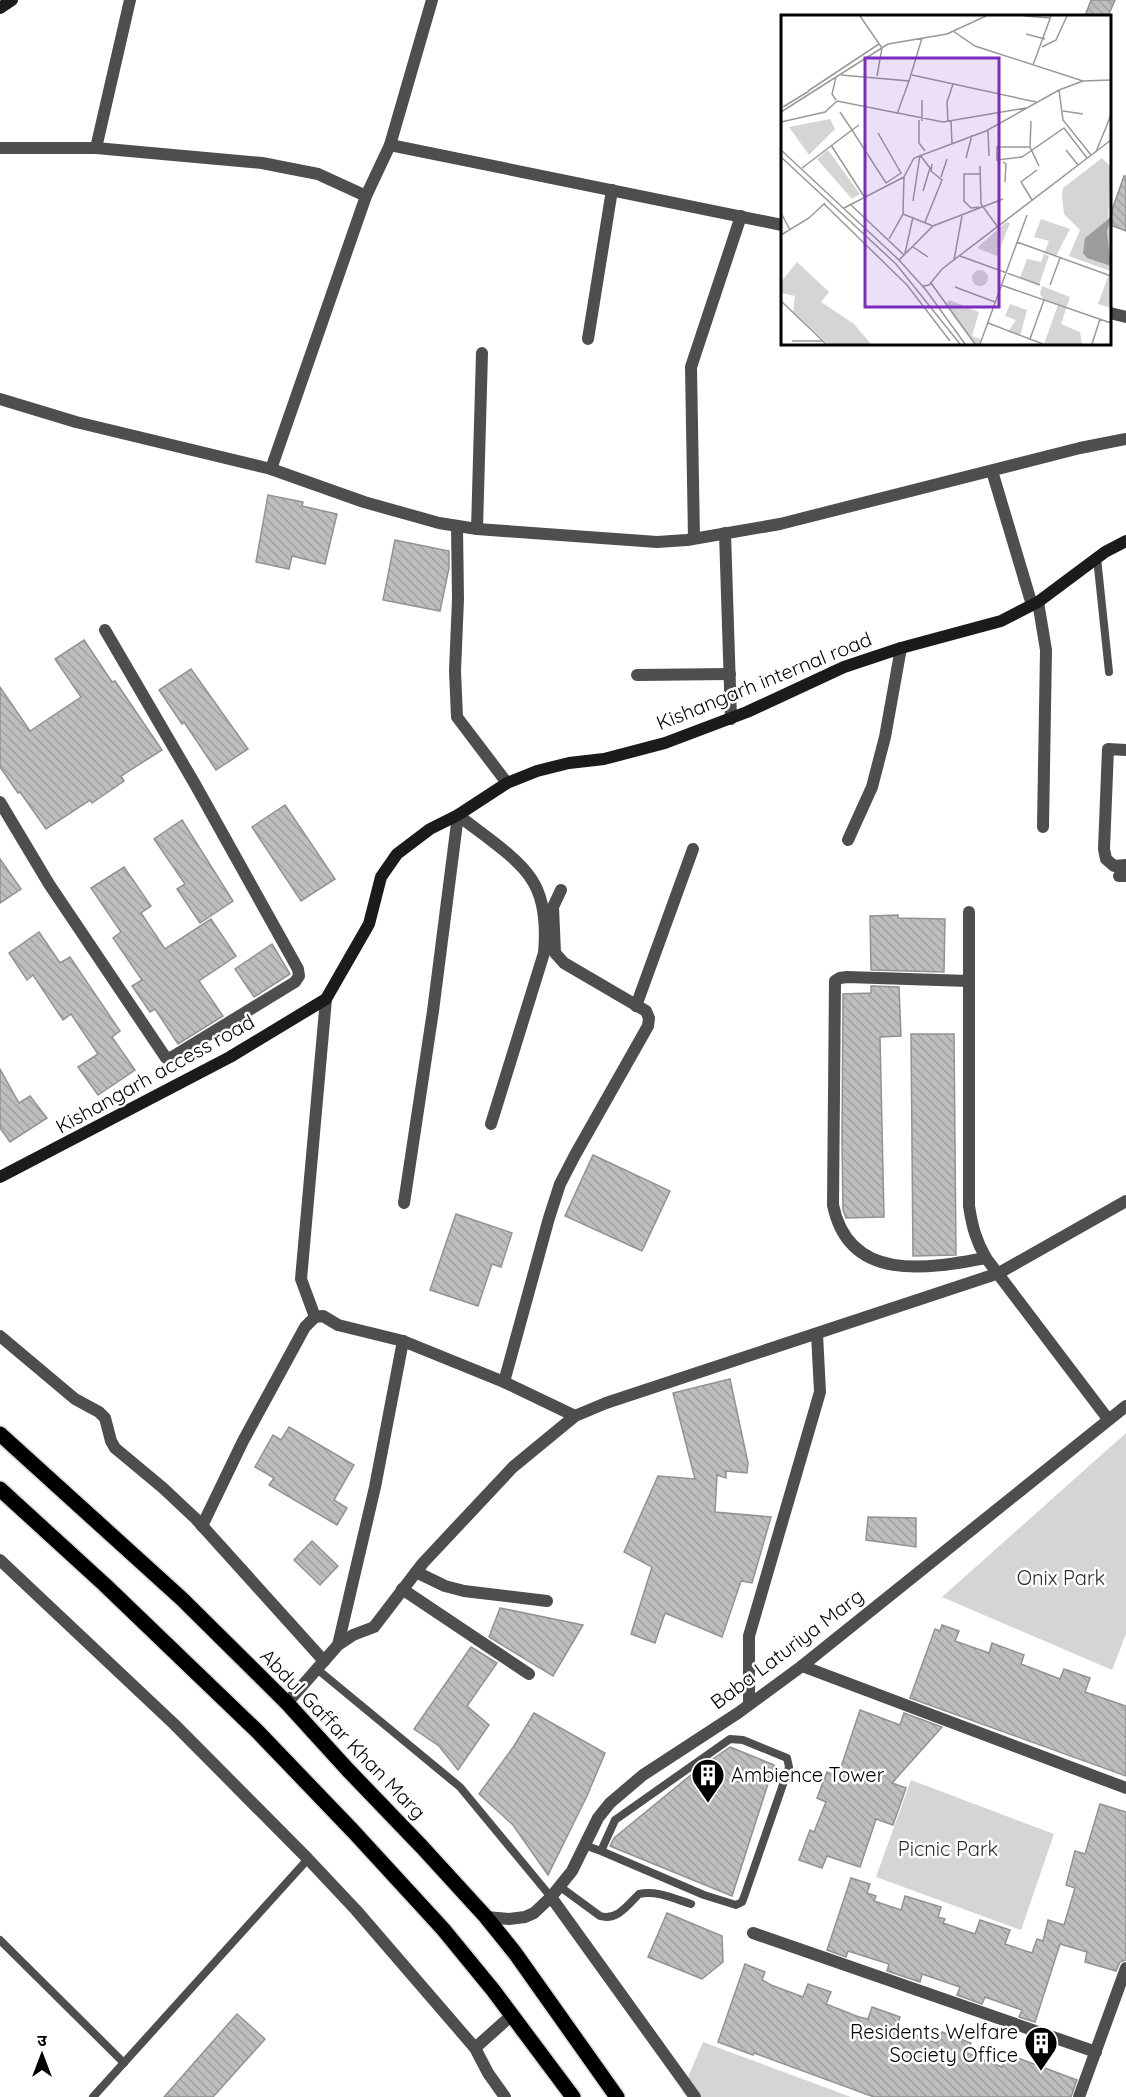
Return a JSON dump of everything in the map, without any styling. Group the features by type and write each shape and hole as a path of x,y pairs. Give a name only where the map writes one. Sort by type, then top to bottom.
{"main road":[{"name":"Abdul Gaffar Khan Marg","path":"0,1434 182,1599 287,1703 486,1917 550,2001 617,2097"},
{"path":"0,1489 105,1585 257,1731 443,1929 512,2015 573,2097"}],"street":[{"path":"0,8 12,0"},
{"path":"96,148 130,0"},
{"path":"271,469 366,196 390,145 432,0"},
{"path":"390,145 781,225"},
{"path":"0,148 96,148 262,163 318,174 366,196"},
{"path":"588,339 612,190"},
{"path":"694,538 691,367 741,216"},
{"path":"1111,313 1126,317"},
{"path":"477,529 482,353"},
{"path":"0,399 75,422 271,469 299,481 399,513 439,523 477,529 657,542 694,538 801,519 1080,448 1126,439"},
{"path":"992,471 1035,604 1046,650 1042,827"},
{"path":"457,526 458,599 455,671 457,717 507,783"},
{"path":"725,533 731,719"},
{"name":"Kishangarh internal road","path":"326,999 369,924 381,877 398,854 430,829 458,815 507,783 559,766 647,749 691,735 844,667 901,648 1001,621 1035,604 1097,558 1126,541"},
{"path":"0,802 44,876 166,1058 172,1057 295,982 299,976 298,969 196,786 105,630"},
{"path":"848,840 872,787 885,737 901,648"},
{"path":"637,675 730,674"},
{"path":"1126,750 1108,749 1104,849 1106,859 1114,866 1126,865"},
{"path":"458,815 523,868 534,882 546,931 544,953 491,1124"},
{"path":"404,1203 433,1011 458,815"},
{"path":"636,1006 693,849"},
{"path":"504,1382 560,1184 648,1026 649,1018 646,1011 564,963 555,953 553,907 561,890"},
{"path":"969,912 969,1206 972,1228 986,1258 1108,1419"},
{"path":"969,981 847,977 835,981 833,1205 843,1232 855,1246 871,1258 890,1265 927,1267 986,1258"},
{"path":"315,1317 301,1279 326,999"},
{"name":"Kishangarh access road","path":"0,1177 230,1057 326,999"},
{"path":"287,1703 338,1645 352,1635 374,1627 416,1572 513,1467 575,1416 606,1403 999,1273 1126,1201"},
{"path":"202,1526 243,1441 305,1327 315,1317 323,1316 338,1326 404,1341 504,1382 575,1416"},
{"path":"749,1704 749,1636 820,1392 817,1334"},
{"path":"0,1335 75,1400 99,1412 105,1418 115,1448 163,1488 202,1526 321,1665"},
{"path":"338,1645 375,1487 404,1341"},
{"name":"Baba Laturiya Marg","path":"486,1917 509,1919 534,1913 551,1897 572,1871 598,1818 610,1803 643,1775 718,1726 802,1666 1126,1406"},
{"path":"0,1560 174,1724 309,1859 378,1934 475,2048 488,2073 505,2097"},
{"path":"416,1572 445,1586 464,1591 547,1601"},
{"path":"402,1589 530,1674"},
{"path":"802,1666 1126,1788"},
{"path":"551,1897 695,2097"},
{"path":"753,1934 1096,2052"},
{"path":"1079,2097 1126,1968"},
{"path":"475,2048 512,2015"}],"lane":[{"path":"1097,558 1109,672"},
{"path":"321,1665 460,1787 551,1897"},
{"path":"718,1726 730,1739"},
{"path":"584,1845 704,1895 735,1905 742,1902 789,1762 787,1758 743,1740 730,1739 615,1820 601,1851"},
{"path":"93,2097 309,1859"},
{"path":"559,1886 606,1918 614,1917 639,1894 644,1893 655,1893 691,1904"},
{"path":"0,1940 124,2062"}],"green space":[{"name":"Onix Park","path":"1126,1433 1126,1634 1112,1670 942,1597"},
{"name":"Picnic Park","path":"911,1780 1054,1834 1021,1930 876,1877"},
{"path":"703,2042 851,2097 687,2097 682,2091"}],"building":[{"path":"1091,0 1115,0 1108,15 1085,15"},
{"path":"1124,176 1126,176 1126,231 1111,225 1111,213"},
{"path":"268,495 303,502 302,506 337,514 325,564 292,556 289,569 256,562"},
{"path":"395,540 449,551 449,568 440,611 383,600"},
{"path":"84,640 162,750 121,776 124,781 92,803 90,800 46,829 0,767 0,687 30,731 81,697 55,659"},
{"path":"191,669 248,749 216,770 159,690"},
{"path":"285,805 335,879 301,901 252,827"},
{"path":"182,820 233,901 200,923 177,889 185,884 154,839"},
{"path":"0,859 21,889 0,903"},
{"path":"124,867 151,906 141,913 165,949 211,919 236,956 199,981 223,1016 178,1044 155,1009 150,1012 132,986 142,980 113,938 121,932 91,888"},
{"path":"898,915 898,918 945,919 944,972 871,970 870,916"},
{"path":"39,932 60,963 70,957 120,1031 112,1037 135,1070 98,1095 78,1067 98,1054 71,1014 63,1020 33,975 27,980 9,953"},
{"path":"272,944 290,974 254,997 235,969"},
{"path":"871,986 899,987 901,1036 880,1037 884,1217 846,1218 843,1210 842,1142 843,994 871,993"},
{"path":"911,1034 954,1034 956,1255 913,1256"},
{"path":"0,1069 19,1103 30,1096 47,1118 10,1142 0,1128"},
{"path":"593,1155 670,1191 642,1251 565,1216"},
{"path":"456,1214 512,1233 501,1267 492,1264 478,1306 430,1290"},
{"path":"730,1379 748,1463 747,1473 726,1471 726,1478 717,1475 715,1512 771,1517 752,1583 741,1581 722,1637 665,1613 655,1643 631,1634 652,1567 624,1552 658,1476 695,1479 673,1393"},
{"path":"289,1427 354,1465 334,1500 347,1508 337,1525 269,1485 274,1478 255,1467 273,1435 281,1440"},
{"path":"868,1517 916,1518 916,1547 866,1540"},
{"path":"312,1541 338,1566 320,1585 294,1560"},
{"path":"500,1608 583,1625 553,1676 489,1637"},
{"path":"942,1625 959,1631 955,1641 989,1653 992,1643 1024,1655 1021,1664 1060,1679 1064,1669 1090,1678 1085,1692 1126,1706 1126,1776 910,1698 935,1629 940,1631"},
{"path":"471,1647 497,1663 467,1706 489,1725 458,1770 439,1746 414,1729"},
{"path":"860,1710 900,1725 904,1713 942,1727 892,1783 906,1788 893,1825 876,1819 860,1867 827,1856 822,1868 799,1860 810,1830 814,1832 826,1802 817,1798 827,1772 834,1775 838,1766 841,1767"},
{"path":"534,1713 605,1753 587,1796 548,1875 513,1825 479,1794 514,1746"},
{"name":"Ambience Tower","path":"730,1747 774,1765 732,1896 610,1846 614,1838 697,1770"},
{"path":"1100,1804 1126,1812 1126,1960 1120,1962 1116,1971 1085,1962 1087,1952 1060,1944 1035,2022 1019,2017 1022,2010 985,1997 982,2004 957,1995 960,1987 922,1974 920,1982 887,1971 889,1964 848,1951 846,1957 827,1950 851,1878 870,1884 867,1893 876,1896 874,1901 901,1910 905,1896 941,1907 938,1917 945,1919 943,1923 975,1934 980,1920 1010,1930 1005,1944 1032,1953 1037,1939 1043,1941 1048,1920 1064,1925 1075,1888 1066,1885 1075,1851 1085,1854"},
{"path":"667,1913 722,1936 723,1962 702,1979 648,1957"},
{"path":"745,1964 765,1972 762,1980 803,1997 808,1984 831,1992 826,2004 859,2017 868,2019 872,2007 900,2017 896,2028 937,2043 942,2032 971,2043 967,2053 1002,2067 1007,2054 1077,2080 1071,2097 874,2097 718,2042"},
{"path":"237,2014 265,2039 213,2097 164,2097"}],"place":[{"name":"Ambience Tower","path":"708,1804"},
{"name":"Residents Welfare Society Office","path":"1041,2072"}]}
